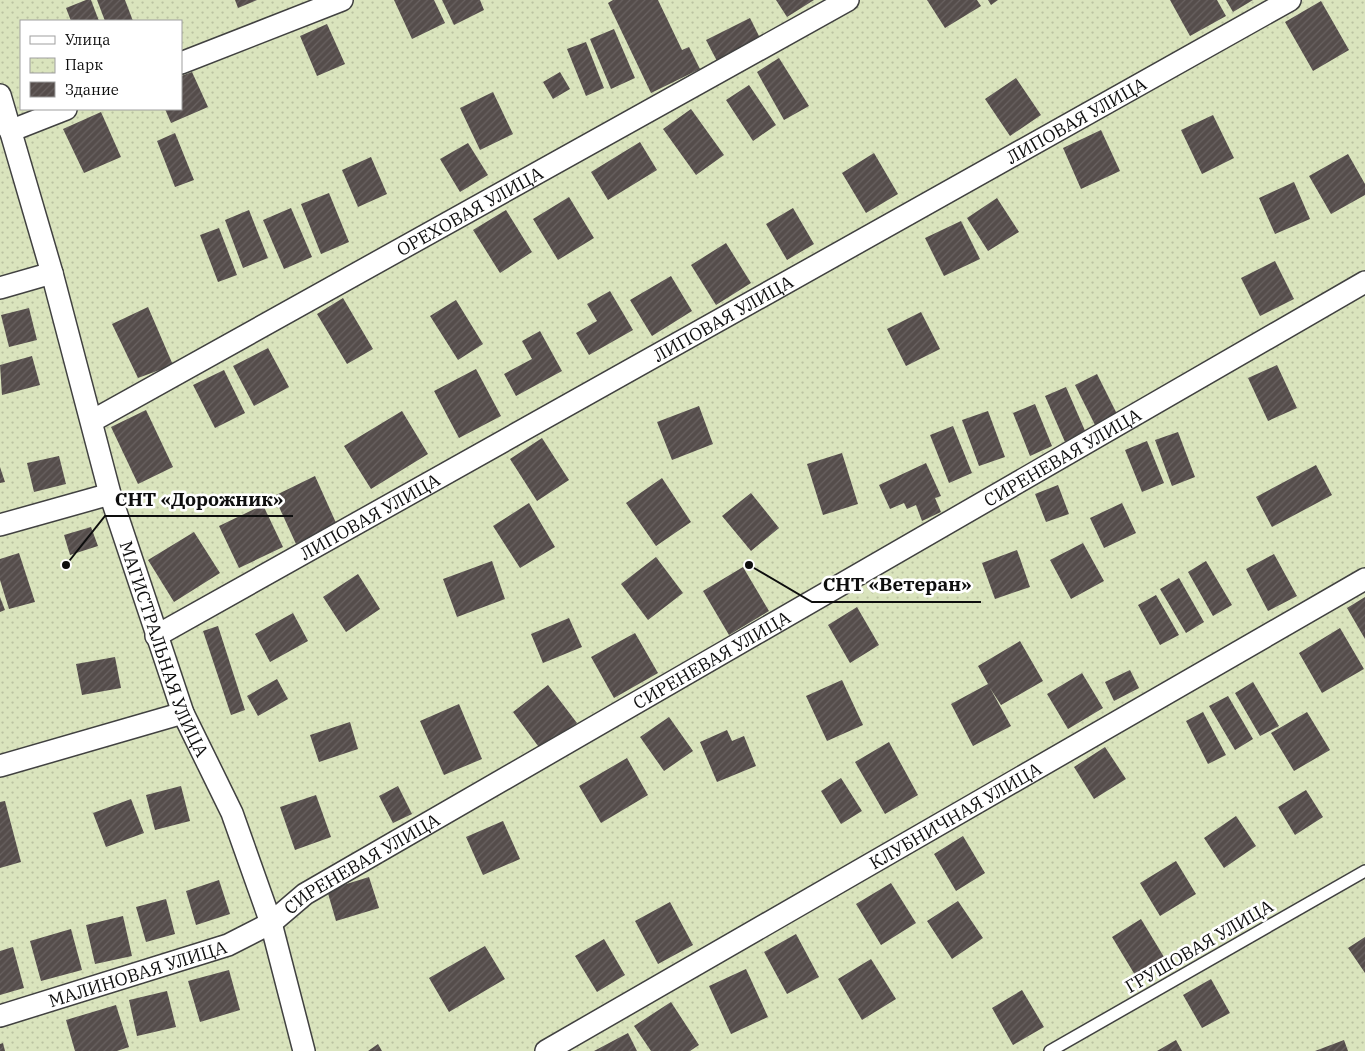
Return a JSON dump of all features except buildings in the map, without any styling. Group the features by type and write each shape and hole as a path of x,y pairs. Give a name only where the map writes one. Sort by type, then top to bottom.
{"street":[{"path":"182,64 342,0"},
{"name":"ОРЕХОВАЯ УЛИЦА","path":"92,421 848,0"},
{"name":"ЛИПОВАЯ УЛИЦА","path":"156,636 1290,0"},
{"name":"МАГИСТРАЛЬНАЯ УЛИЦА","path":"0,95 52,273 110,494 156,636 184,713 232,814 271,923 304,1051"},
{"path":"10,131 63,110"},
{"path":"0,288 52,273"},
{"name":"СИРЕНЕВАЯ УЛИЦА","path":"271,923 306,894 1365,282"},
{"path":"0,525 110,494"},
{"name":"КЛУБНИЧНАЯ УЛИЦА","path":"546,1051 1365,578"},
{"path":"0,766 184,713"},
{"name":"МАЛИНОВАЯ УЛИЦА","path":"0,1016 228,945 271,923"}],"lane":[{"name":"ГРУШОВАЯ УЛИЦА","path":"1050,1051 1365,871"}],"green space":[{"path":"0,0 1365,0 1365,1051 0,1051"}],"place":[{"name":"СНТ «Дорожник»","path":"66,565"},
{"name":"СНТ «Ветеран»","path":"749,565"}]}
